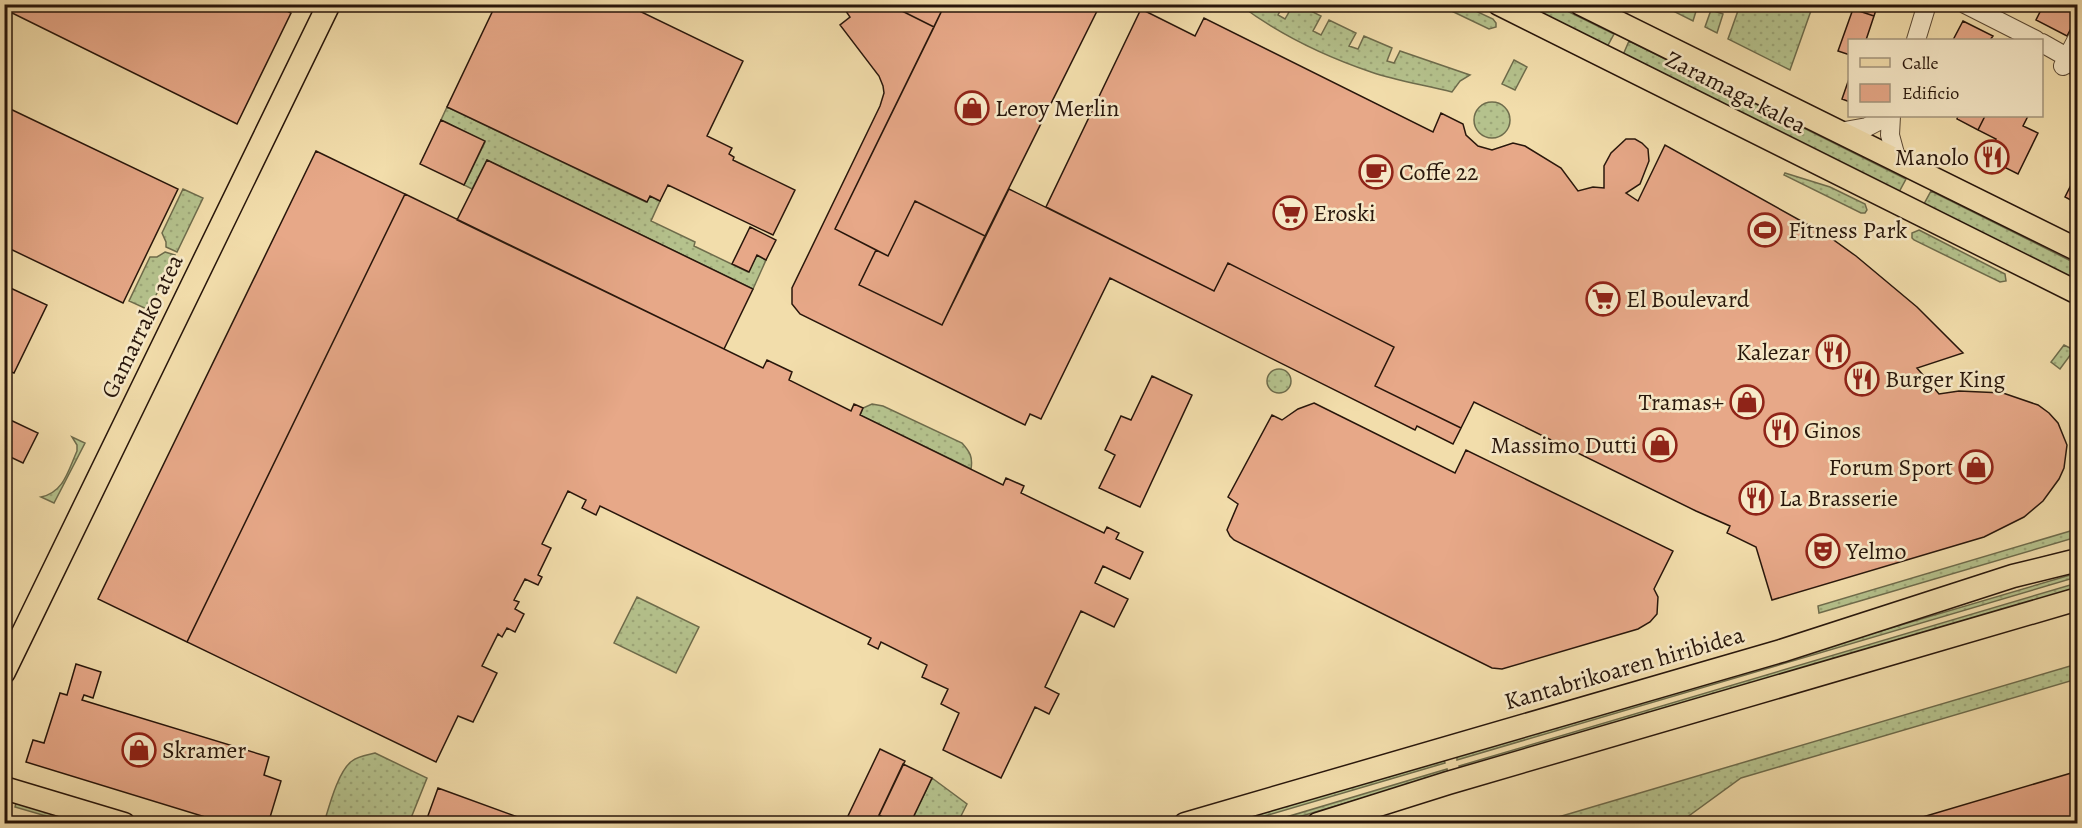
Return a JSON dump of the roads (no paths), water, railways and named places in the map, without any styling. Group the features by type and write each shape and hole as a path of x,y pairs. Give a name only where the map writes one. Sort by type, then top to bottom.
{"main road":[{"name":"Gamarrako atea","path":"4,672 329,4"},
{"name":"Zaramaga kalea","path":"1499,4 2078,293"},
{"name":"Zaramaga kalea","path":"1581,4 2078,250"},
{"path":"2013,576 2078,546"},
{"name":"Kantabrikoaren hiribidea","path":"1185,824 1781,651 2013,576 2078,560"},
{"path":"1318,824 1449,783 2078,599"},
{"path":"4,788 124,824"}],"street":[{"path":"1916,39 1927,4"},
{"path":"1965,4 2034,39"},
{"path":"2043,44 2069,64 2078,37"},
{"path":"1839,132 1867,128 1887,117"},
{"path":"1889,117 1890,135 1897,161"}],"place":[{"name":"Leroy Merlin","path":"972,108"},
{"name":"Manolo","path":"1992,157"},
{"name":"Coffe 22","path":"1376,172"},
{"name":"Eroski","path":"1290,213"},
{"name":"Fitness Park","path":"1765,230"},
{"name":"El Boulevard","path":"1603,299"},
{"name":"Kalezar","path":"1833,352"},
{"name":"Burger King","path":"1862,379"},
{"name":"Tramas+","path":"1747,402"},
{"name":"Ginos","path":"1781,430"},
{"name":"Massimo Dutti","path":"1660,445"},
{"name":"Forum Sport","path":"1976,467"},
{"name":"La Brasserie","path":"1756,498"},
{"name":"Yelmo","path":"1823,551"},
{"name":"Skramer","path":"139,750"}]}
